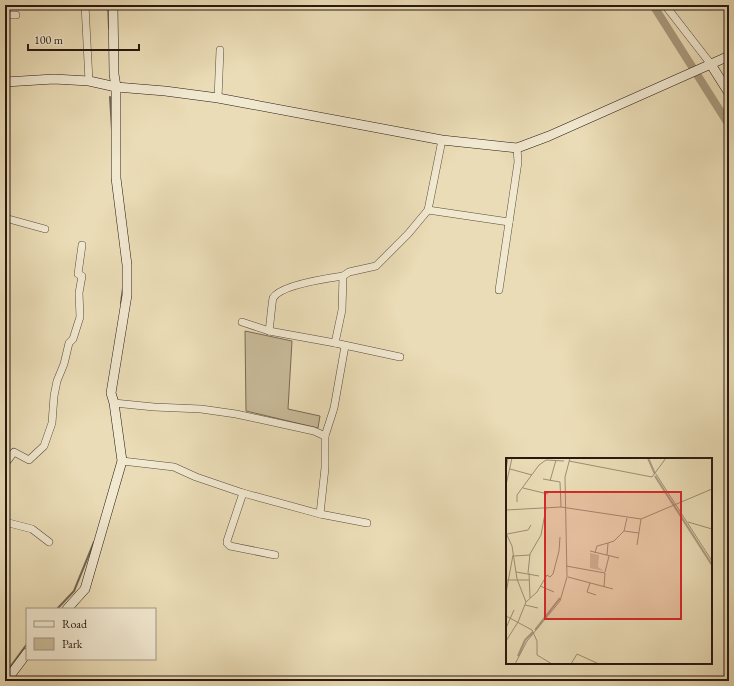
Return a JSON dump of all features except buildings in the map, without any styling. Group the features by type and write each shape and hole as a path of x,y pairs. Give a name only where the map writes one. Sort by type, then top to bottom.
{"main road":[{"path":"68,608 85,589 122,461 114,403 111,393 126,295 126,265 116,178 116,87 114,74 113,5"},
{"path":"5,82 54,78 89,81 116,87 165,91 218,98 442,140 517,148 549,136 710,63 729,56"},
{"path":"710,63 729,93"},
{"path":"6,681 26,654"}],"street":[{"path":"85,5 89,81"},
{"path":"665,5 710,63"},
{"path":"5,15 16,15"},
{"path":"218,98 220,50"},
{"path":"268,332 273,298 280,291 301,284 343,276 349,272 376,266 408,234 428,210 442,140"},
{"path":"499,290 518,162 517,148"},
{"path":"428,210 509,222"},
{"path":"5,218 45,229"},
{"path":"5,464 14,452 29,460 44,446 52,423 56,381 61,372 69,343 73,339 80,318 79,293 82,276 78,274 82,245"},
{"path":"335,343 342,310 343,276"},
{"path":"242,322 268,332 335,343 400,357"},
{"path":"320,514 325,468 325,436 334,408 346,346"},
{"path":"114,403 154,407 202,409 236,414 314,431 325,436"},
{"path":"122,461 174,467 196,477 243,492 320,514 367,523"},
{"path":"243,492 227,544 230,546 275,555"},
{"path":"5,522 32,529 49,542"}],"green space":[{"path":"245,331 292,341 288,409 320,416 318,428 246,411"}],"waterway":[{"path":"108,5 109,28"},
{"path":"653,5 729,125"},
{"path":"110,97 112,130"},
{"path":"121,303 123,288"},
{"path":"58,608 74,591 94,542"},
{"path":"5,674 26,645"}]}
